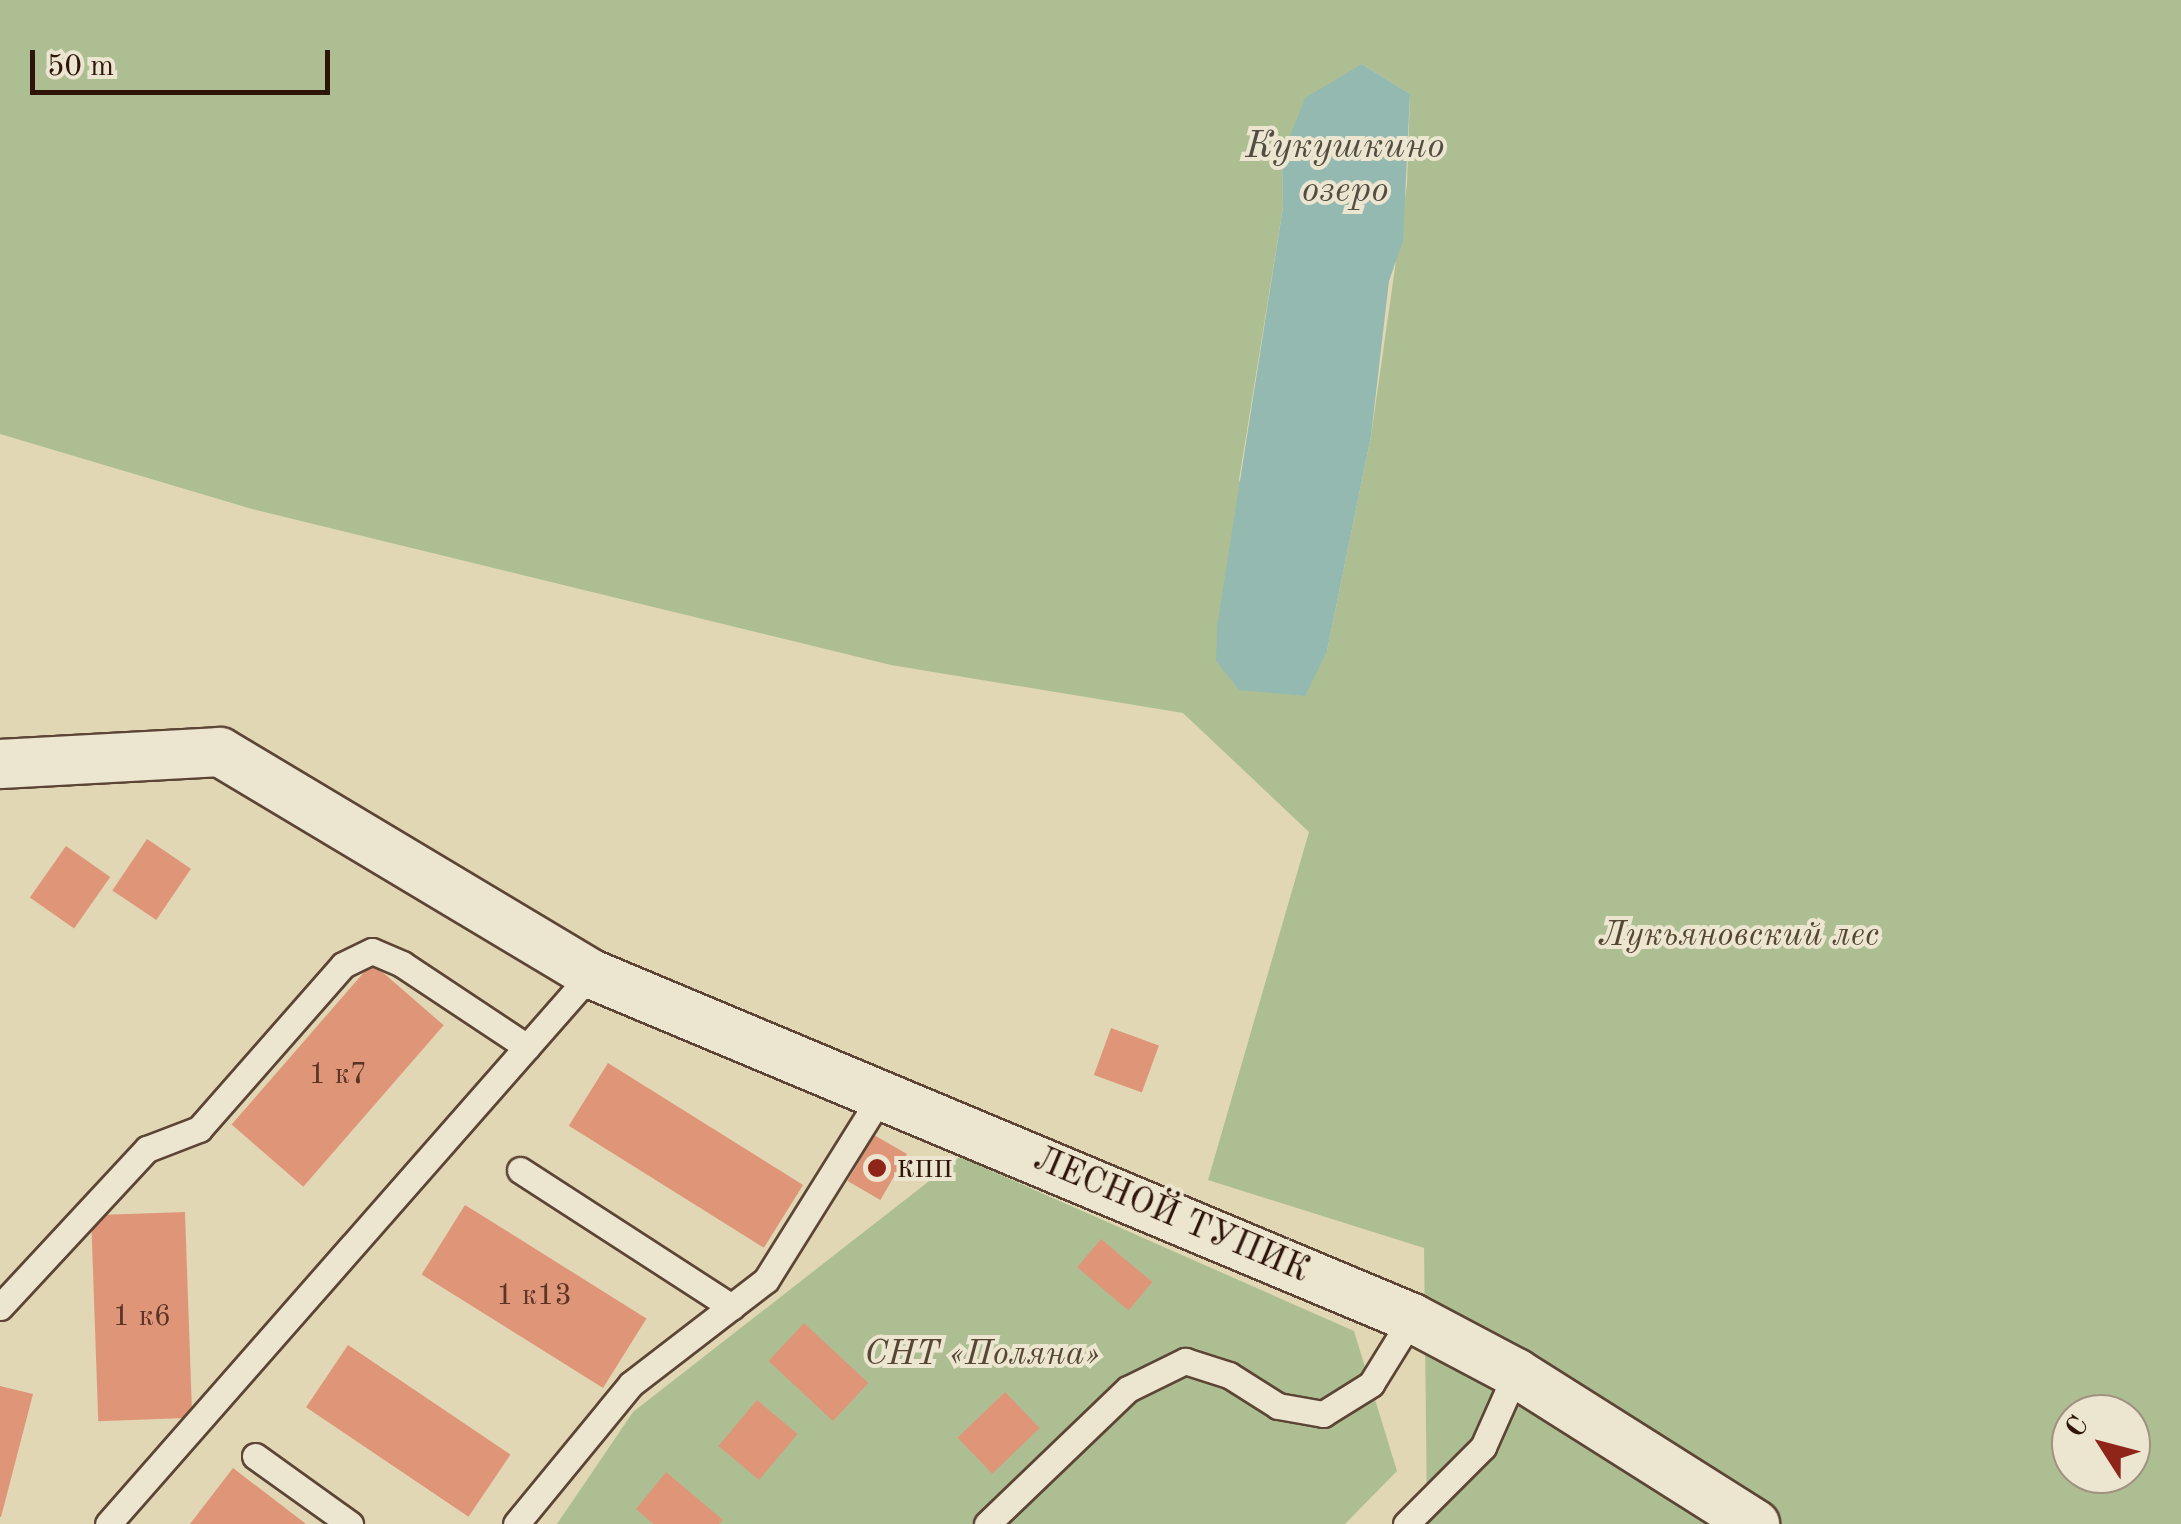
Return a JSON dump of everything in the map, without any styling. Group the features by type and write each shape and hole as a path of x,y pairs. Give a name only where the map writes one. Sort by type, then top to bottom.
{"street":[{"name":"ЛЕСНОЙ ТУПИК","path":"0,764 220,752 576,967 1412,1318 1516,1373 1755,1524"}],"lane":[{"path":"0,1307 147,1149 199,1129 343,965 372,951 527,1048"},
{"path":"108,1524 527,1048 576,967"},
{"path":"516,1524 630,1384 766,1280 881,1096"},
{"path":"520,1170 732,1307"},
{"path":"987,1524 1128,1390 1185,1360 1278,1406 1323,1414 1371,1384 1412,1318"},
{"path":"1406,1524 1483,1447 1516,1373"},
{"path":"255,1456 350,1524"}],"green space":[{"name":"Лукьяновский лес","path":"0,0 2181,0 2181,1524 1419,1524 1427,1514 1424,1248 1208,1180 1309,832 1183,713 891,665 252,509 0,434","holes":["1362,64 1410,94 1407,184 1371,436 1327,651 1239,480 1283,207 1282,156"]},
{"name":"СНТ «Поляна»","path":"960,1157 1354,1331 1397,1471 1345,1524 557,1524 633,1412"}],"water":[{"name":"Кукушкино озеро","path":"1362,64 1410,94 1403,241 1389,281 1371,436 1327,651 1305,696 1239,690 1216,661 1217,627 1283,207 1282,156 1305,98"}],"building":[{"path":"147,839 191,869 156,920 112,890"},
{"path":"66,846 110,877 74,929 30,898"},
{"path":"372,963 444,1025 303,1187 232,1125"},
{"path":"1111,1028 1159,1045 1142,1092 1094,1075"},
{"path":"608,1063 803,1185 764,1248 569,1126"},
{"name":"кпп","path":"874,1135 907,1154 880,1200 848,1181"},
{"path":"465,1205 646,1318 603,1388 422,1275"},
{"path":"185,1212 192,1418 98,1421 91,1215"},
{"path":"1101,1239 1152,1282 1129,1310 1077,1267"},
{"path":"804,1323 868,1383 833,1421 769,1361"},
{"path":"348,1345 510,1455 469,1517 306,1407"},
{"path":"0,1386 33,1394 1,1517 0,1517"},
{"path":"1005,1392 1040,1428 992,1474 958,1438"},
{"path":"757,1400 798,1434 759,1480 718,1446"},
{"path":"233,1468 306,1524 190,1524"},
{"path":"666,1472 723,1520 719,1524 653,1524 636,1509"}],"place":[{"name":"кпп","path":"877,1168"}]}
